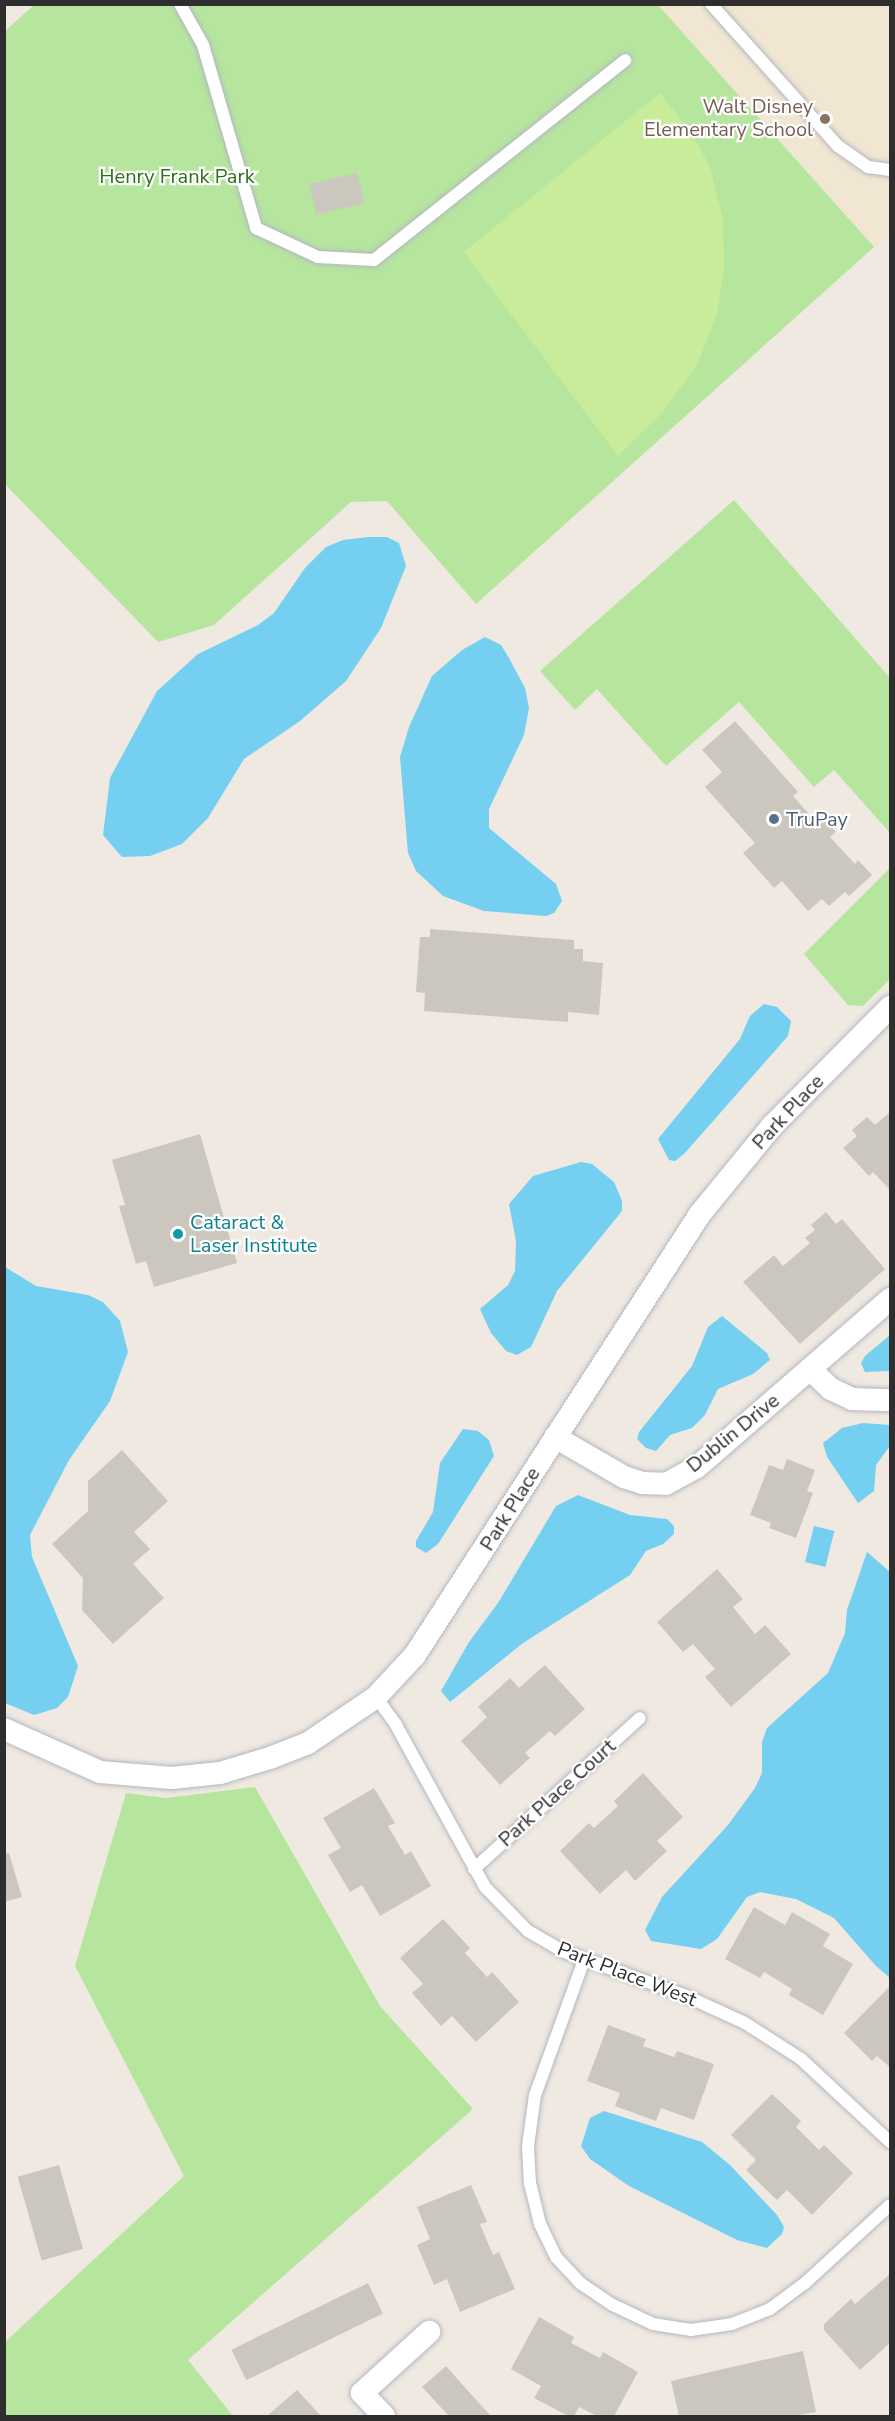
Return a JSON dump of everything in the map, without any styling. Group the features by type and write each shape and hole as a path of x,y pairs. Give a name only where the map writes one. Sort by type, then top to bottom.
{"street":[{"name":"Park Place","path":"4,1729 100,1772 172,1778 220,1773 270,1758 308,1743 376,1697 415,1655 700,1214 772,1126 891,1007"},
{"name":"Dublin Drive","path":"555,1437 624,1477 642,1483 666,1484 697,1467 891,1299"},
{"path":"810,1369 831,1389 852,1399 891,1400"},
{"path":"384,2416 362,2393 429,2332"}],"lane":[{"path":"180,4 203,45 255,228 318,257 374,260 625,60"},
{"path":"711,4 838,146 868,167 891,170"},
{"name":"Park Place West","path":"376,1697 396,1725 474,1869 501,1906 528,1931 584,1959 686,1996 745,2023 801,2059 891,2142"},
{"name":"Park Place Court","path":"474,1869 640,1718"},
{"path":"584,1959 535,2094 528,2146 530,2183 540,2224 556,2257 580,2283 613,2305 653,2324 691,2330 732,2324 770,2309 797,2290 891,2205"}],"shaded area":[{"name":"Walt Disney Elementary School","path":"658,5 890,5 890,233 874,247"}],"green space":[{"name":"Henry Frank Park","path":"35,4 658,5 874,247 476,604 387,501 351,502 214,625 158,642 5,484 4,32"},
{"path":"660,93 692,134 710,167 723,219 724,267 717,315 697,365 663,412 618,456 464,252"},
{"path":"734,500 890,678 890,833 834,770 814,787 739,702 666,766 597,689 575,710 540,671"},
{"path":"890,868 890,979 863,1006 848,1005 804,954"},
{"path":"255,1787 380,2006 473,2109 188,2360 233,2416 5,2416 5,2342 184,2176 75,1966 126,1793 166,1798"}],"water":[{"path":"387,537 399,543 406,566 381,628 346,681 300,721 244,759 208,818 182,844 150,856 122,857 103,835 110,778 157,691 198,654 258,625 274,613 305,568 326,547 343,540"},
{"path":"485,637 501,645 525,688 529,708 524,735 489,809 489,828 556,884 562,901 554,913 546,916 484,911 443,896 416,871 408,853 400,757 409,727 432,676 462,650"},
{"path":"764,1004 777,1007 791,1021 788,1036 684,1154 675,1161 669,1160 658,1139 740,1039 750,1016"},
{"path":"581,1162 592,1164 614,1182 622,1201 622,1211 557,1291 531,1347 517,1355 506,1351 491,1333 480,1309 508,1285 515,1271 516,1241 509,1204 533,1176"},
{"path":"5,1267 36,1286 88,1295 103,1302 120,1321 128,1352 110,1401 69,1460 30,1535 32,1557 78,1666 68,1697 57,1708 34,1715 5,1703"},
{"path":"722,1316 767,1353 770,1360 753,1374 718,1389 705,1415 692,1428 670,1435 656,1451 646,1448 637,1439 639,1432 692,1366 708,1327"},
{"path":"890,1335 890,1371 865,1372 861,1363 865,1356"},
{"path":"863,1423 890,1425 890,1446 876,1465 874,1491 858,1503 827,1457 823,1443 842,1428"},
{"path":"463,1429 478,1431 489,1440 494,1456 438,1544 426,1553 416,1547 416,1541 433,1512 440,1463"},
{"path":"578,1495 630,1515 667,1519 674,1526 674,1534 663,1544 646,1551 630,1575 523,1643 450,1702 441,1691 469,1642 498,1603 556,1506"},
{"path":"814,1526 834,1531 825,1567 805,1562"},
{"path":"867,1552 890,1572 890,1978 876,1966 834,1918 796,1899 760,1892 747,1897 717,1939 701,1949 651,1941 645,1930 662,1897 728,1825 755,1788 762,1773 762,1742 767,1728 828,1673 845,1633 847,1610"},
{"path":"604,2111 702,2142 730,2165 777,2215 784,2227 782,2234 767,2248 737,2240 629,2186 590,2159 581,2146 590,2118"}],"building":[{"path":"357,173 364,203 316,214 309,184"},
{"name":"TruPay","path":"735,721 798,792 793,796 816,822 822,816 836,832 830,837 855,864 858,860 872,875 849,896 845,892 829,906 822,899 808,911 782,881 774,888 743,853 755,843 705,787 722,772 702,750"},
{"path":"430,929 574,940 574,949 583,949 583,961 603,963 599,1015 568,1012 568,1022 424,1011 425,993 416,992 417,977 420,937 430,937"},
{"path":"891,1111 891,1191 873,1172 869,1176 843,1148 857,1136 852,1130 867,1117 875,1125"},
{"name":"Cataract & Laser Institute","path":"200,1134 237,1263 154,1287 146,1261 136,1264 119,1206 125,1205 112,1160"},
{"path":"826,1212 836,1224 842,1219 885,1269 800,1344 743,1282 774,1255 783,1266 810,1243 805,1238 815,1230 811,1225"},
{"path":"122,1450 168,1501 134,1532 150,1549 133,1564 164,1598 113,1644 82,1610 83,1578 52,1544 88,1511 88,1481"},
{"path":"787,1459 815,1470 807,1491 813,1493 796,1538 769,1528 771,1523 750,1515 769,1465 783,1470"},
{"path":"717,1569 743,1599 733,1607 755,1634 765,1625 791,1654 731,1707 705,1677 715,1669 693,1644 683,1652 657,1622"},
{"path":"545,1665 585,1709 555,1736 550,1731 525,1753 530,1758 500,1785 461,1741 487,1717 478,1707 510,1678 519,1688"},
{"path":"643,1773 683,1817 657,1841 667,1851 635,1881 626,1870 600,1894 560,1851 589,1823 594,1828 618,1806 614,1801"},
{"path":"374,1788 395,1823 388,1826 405,1855 411,1851 431,1886 380,1916 362,1885 350,1892 328,1855 341,1848 323,1818"},
{"path":"9,1853 22,1897 4,1902 4,1854"},
{"path":"754,1907 785,1925 792,1912 830,1934 823,1946 853,1964 823,2015 789,1995 792,1989 764,1972 760,1978 725,1959"},
{"path":"443,1919 470,1948 465,1953 487,1977 492,1972 519,2002 476,2042 452,2016 441,2026 412,1993 423,1984 400,1958"},
{"path":"891,1985 891,2068 877,2056 872,2061 844,2033"},
{"path":"608,2025 646,2039 643,2046 674,2057 677,2051 714,2064 694,2120 661,2108 656,2121 615,2106 620,2093 587,2081"},
{"path":"772,2094 801,2121 796,2127 819,2150 824,2145 853,2173 812,2215 787,2190 777,2200 746,2170 756,2160 731,2135"},
{"path":"59,2165 83,2249 42,2260 18,2177"},
{"path":"471,2185 487,2222 480,2224 493,2255 499,2252 515,2289 460,2312 447,2279 434,2285 417,2245 430,2239 417,2207"},
{"path":"891,2273 891,2342 860,2370 824,2330 824,2324 851,2299 855,2304"},
{"path":"368,2283 383,2314 246,2380 231,2350"},
{"path":"539,2317 574,2337 571,2343 600,2358 603,2352 638,2372 614,2416 597,2416 579,2407 574,2416 568,2416 534,2398 541,2386 511,2369"},
{"path":"803,2351 816,2412 794,2416 679,2416 671,2381"},
{"path":"446,2366 491,2416 449,2416 422,2387"},
{"path":"297,2390 321,2416 267,2416"}],"place":[{"name":"Walt Disney Elementary School","path":"825,119"},
{"name":"TruPay","path":"774,819"},
{"name":"Cataract & Laser Institute","path":"178,1234"}]}
